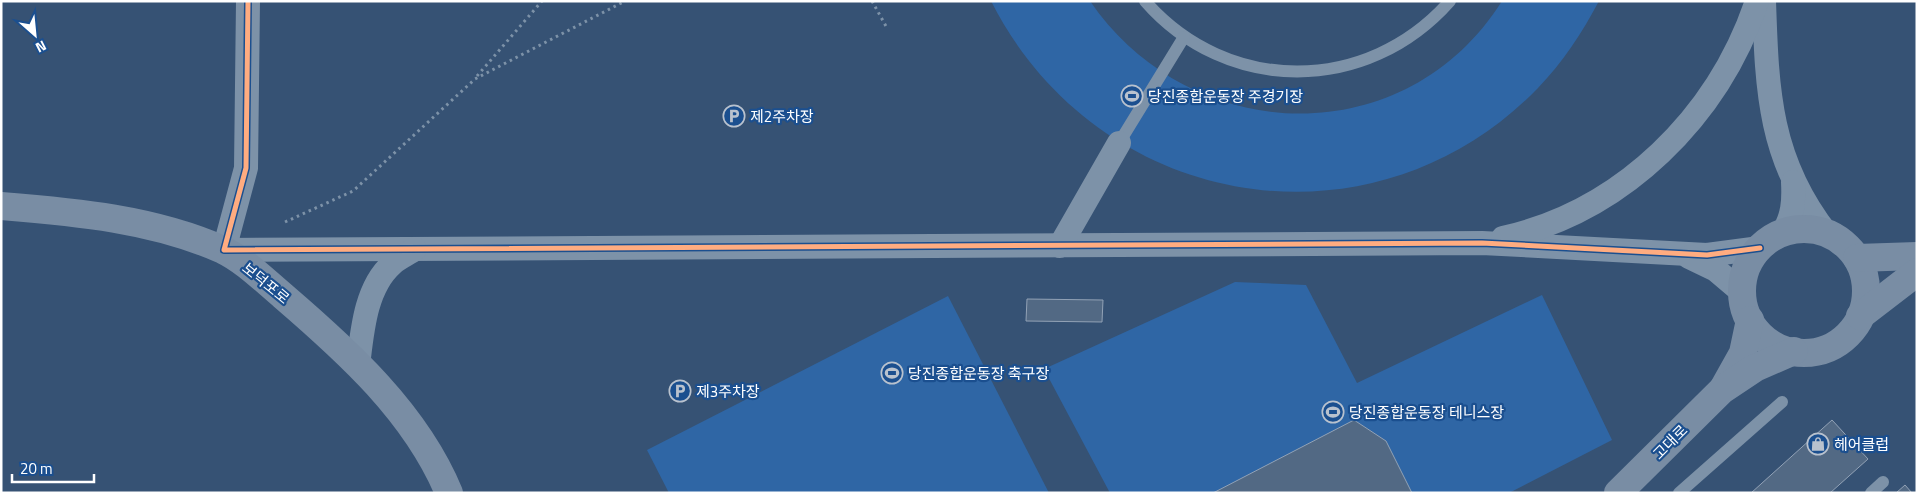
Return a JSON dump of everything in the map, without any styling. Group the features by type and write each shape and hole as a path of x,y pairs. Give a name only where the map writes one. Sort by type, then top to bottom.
{"street":[{"path":"248,1 246,168 224,250 1482,243 1707,255 1760,248"},
{"path":"1482,243 1512,236 1559,220 1600,199 1642,171 1678,136 1711,94 1742,37 1757,1"},
{"path":"1764,1 1769,99 1793,182 1814,216 1828,234"},
{"path":"1060,246 1119,143"},
{"path":"1783,233 1790,221 1792,211 1793,182"},
{"name":"보덕포로","path":"1,206 109,217 181,235 224,250 294,305 358,366 413,428 449,493"},
{"path":"1860,316 1866,287 1857,258 1841,241 1828,234 1801,229 1783,233 1760,248 1747,268 1742,292 1750,320 1768,341 1794,351 1812,352 1829,347 1844,337 1860,316 1917,272"},
{"path":"358,366 366,316 373,293 392,264 415,249"},
{"path":"1678,253 1716,270 1742,292"},
{"path":"1857,258 1917,256"},
{"path":"1722,390 1743,353 1750,320"},
{"path":"1722,390 1755,368 1794,351"},
{"name":"고대로","path":"1618,493 1722,390"}],"lane":[{"path":"1145,1 1161,19 1184,37 1216,54 1251,66 1287,72 1324,70 1359,62 1393,47 1423,27 1450,1"},
{"path":"1119,143 1184,37"},
{"path":"1679,493 1782,402"},
{"path":"1871,493 1883,482"}],"path":[{"path":"284,223 353,191 475,79 542,1"},
{"path":"475,79 625,1"},
{"path":"872,1 887,28"}],"shaded area":[{"name":"당진종합운동장 주경기장","path":"991,1 1090,1 1132,49 1183,84 1239,106 1297,113 1355,107 1411,86 1461,51 1502,1 1599,1 1572,47 1538,88 1471,142 1397,176 1320,191 1242,187 1167,166 1098,127 1038,72"},
{"name":"당진종합운동장 테니스장","path":"1235,282 1306,285 1357,383 1542,295 1612,440 1509,493 1110,493 1044,369"},
{"name":"당진종합운동장 축구장","path":"948,296 1049,493 669,493 647,450"}],"building":[{"path":"1027,299 1103,300 1102,322 1026,321"},
{"path":"1354,420 1386,441 1412,493 1213,493"},
{"path":"1832,420 1868,459 1830,493 1751,493"},
{"path":"1905,485 1912,493 1896,493"}],"cycle path":[{"path":"248,1 246,168 224,250 1482,243 1707,255 1760,248"}],"place":[{"name":"당진종합운동장 주경기장","path":"1132,96"},
{"name":"제2주차장","path":"734,116"},
{"name":"당진종합운동장 축구장","path":"892,373"},
{"name":"제3주차장","path":"680,391"},
{"name":"당진종합운동장 테니스장","path":"1333,412"},
{"name":"헤어클럽","path":"1818,444"}]}
